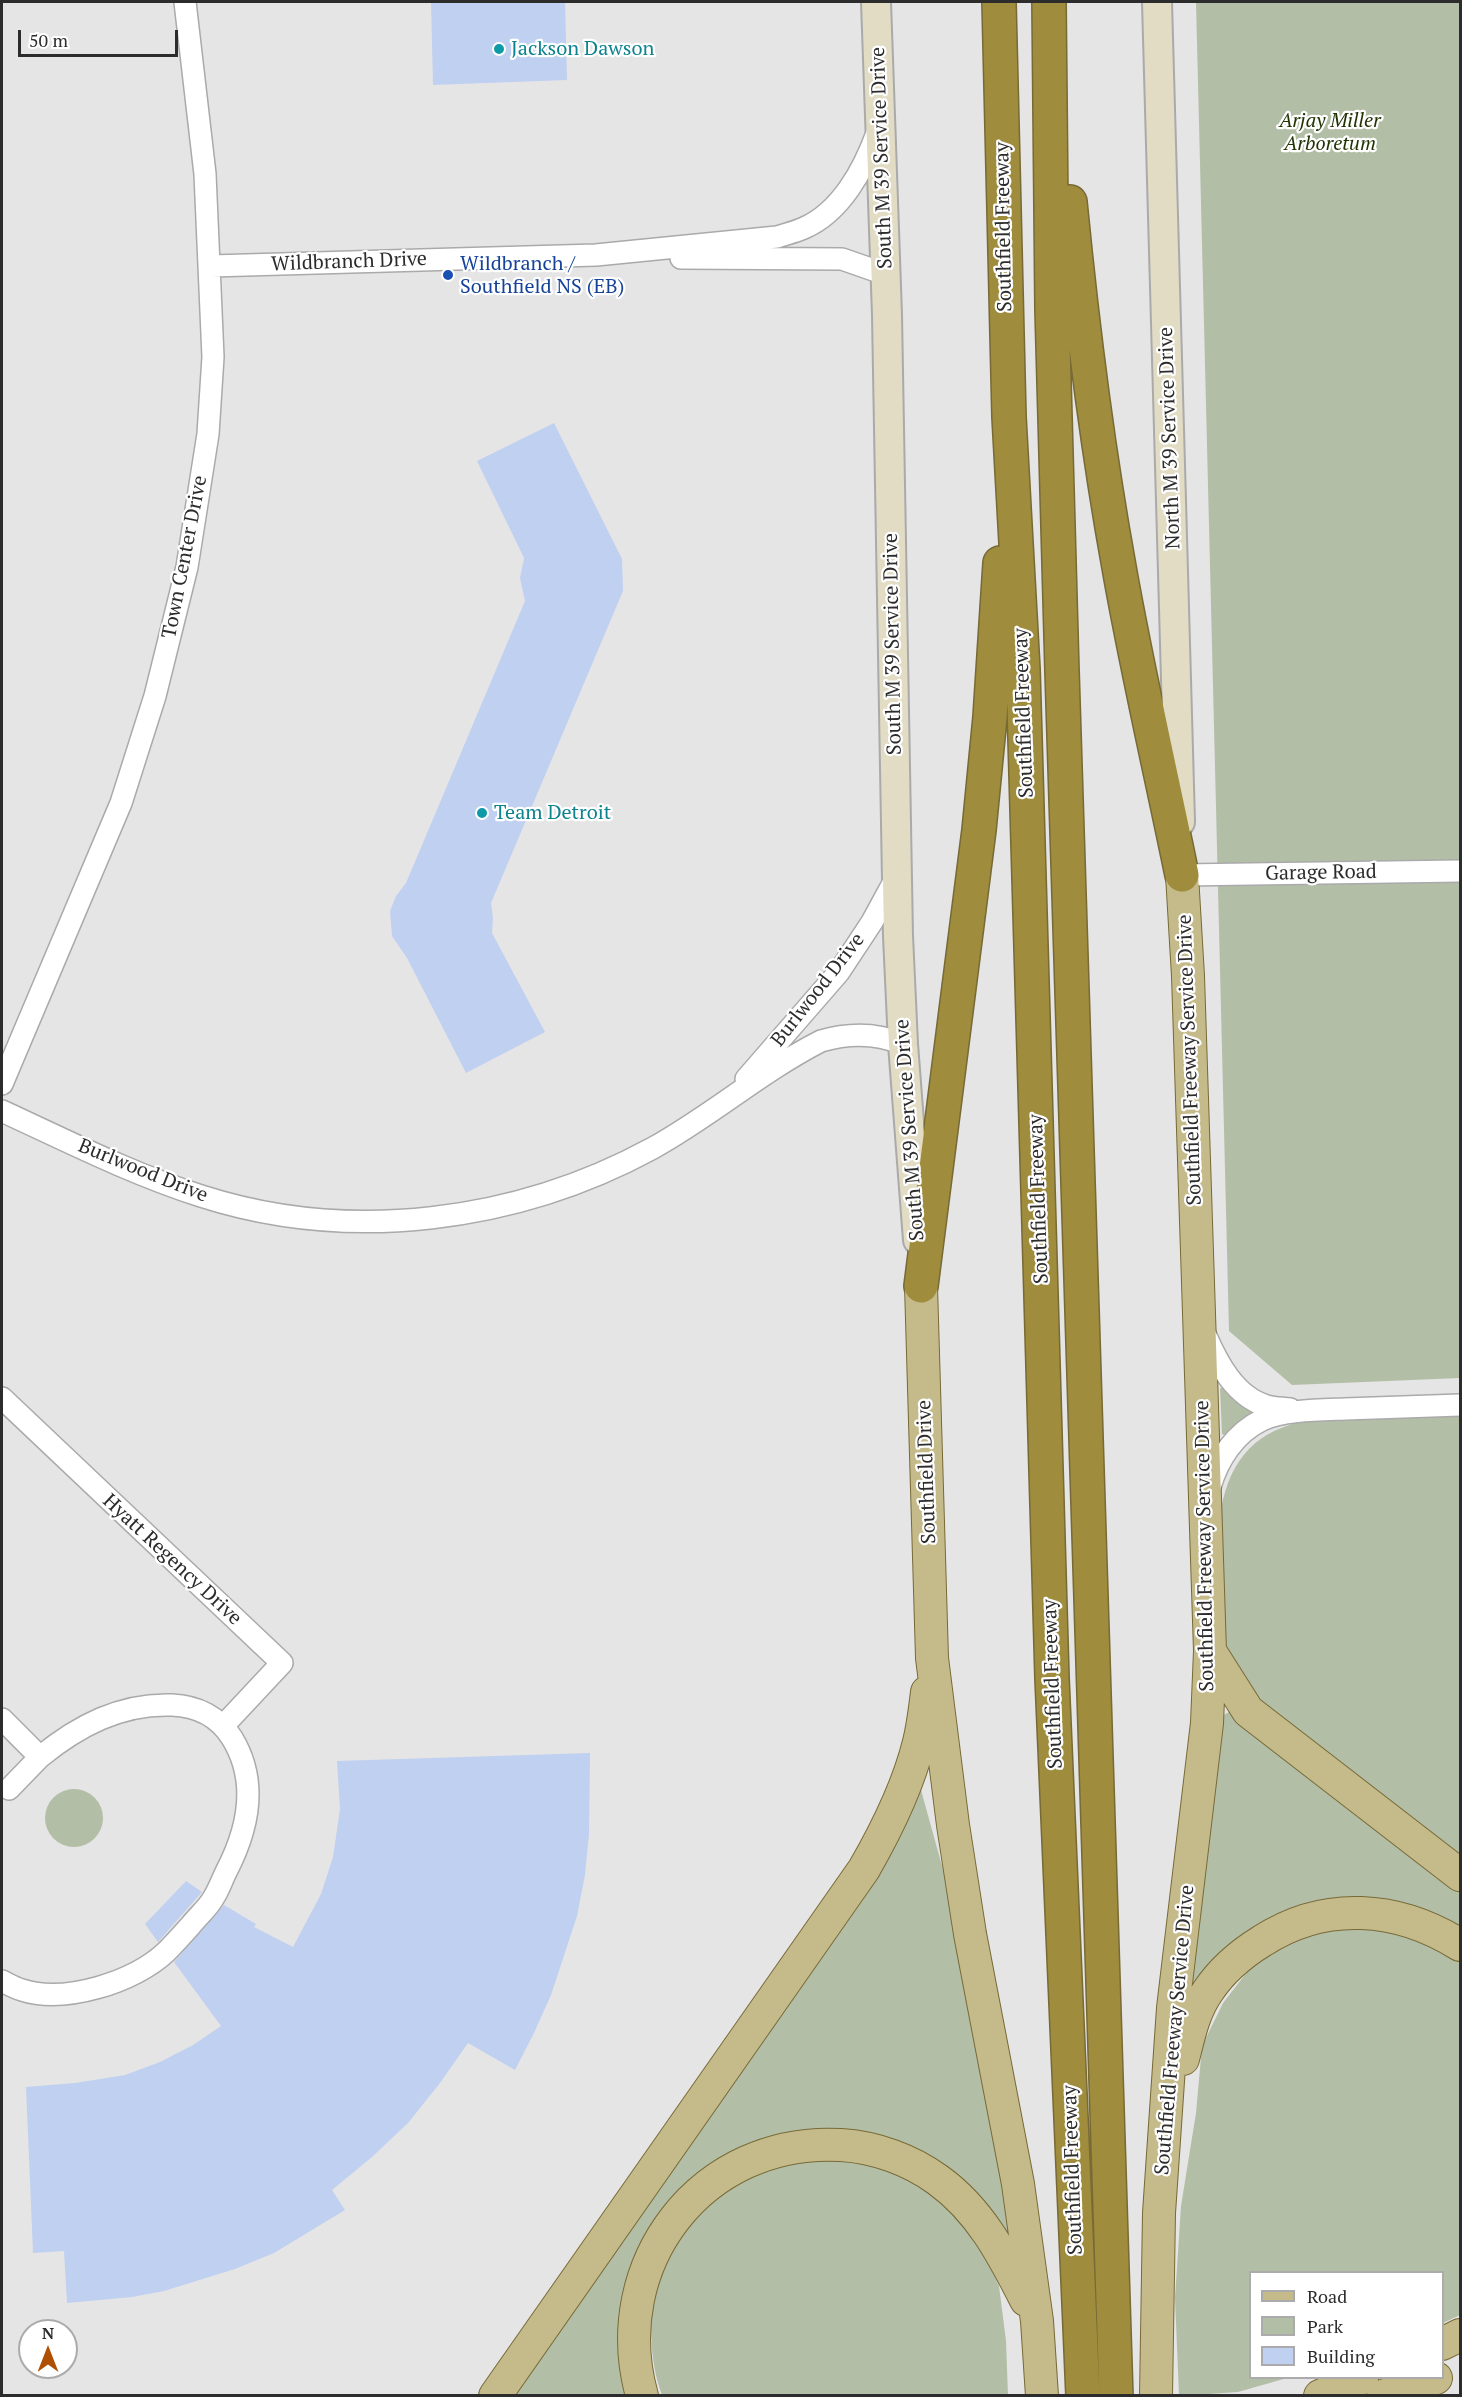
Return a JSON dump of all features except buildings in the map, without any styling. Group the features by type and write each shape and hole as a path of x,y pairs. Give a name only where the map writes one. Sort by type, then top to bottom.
{"highway":[{"name":"Southfield Freeway","path":"999,2 1009,417 1023,669 1052,1678 1083,2396"},
{"name":"Southfield Freeway","path":"1050,2 1052,309 1060,601 1116,2396"},
{"path":"1050,2 1081,313 1095,421 1119,569 1182,875"},
{"path":"921,1286 960,993 987,761 1009,417"}],"main road":[{"name":"South M 39 Service Drive","path":"876,2 893,580 897,876 903,1044 921,1286"},
{"name":"North M 39 Service Drive","path":"1157,2 1182,875"},
{"name":"Southfield Freeway Service Drive","path":"1156,2396 1159,2224 1173,2008 1207,1723 1210,1651 1188,976 1182,875"},
{"name":"Southfield Drive","path":"921,1286 932,1658"},
{"path":"1210,1651 1248,1711 1461,1875"},
{"path":"932,1658 960,1872 1018,2184 1037,2321 1042,2396"},
{"path":"495,2396 864,1869 895,1811 914,1760 920,1740 932,1658"},
{"path":"1165,2145 1189,2032 1196,2014 1208,1991 1224,1971 1247,1950 1277,1931 1307,1919 1340,1912 1360,1911 1413,1920 1461,1945"},
{"path":"642,2396 636,2374 632,2338 636,2303 645,2268 661,2236 678,2213 704,2188 733,2168 766,2154 795,2147 824,2144 852,2146 880,2152 907,2161 937,2179 974,2212 991,2236 1037,2321"},
{"path":"1444,2344 1461,2335"},
{"path":"1444,2375 1461,2369"},
{"path":"1320,2396 1360,2379"},
{"path":"1383,2396 1433,2379"}],"street":[{"name":"Town Center Drive","path":"2,1084 121,803 155,696 187,567 208,434 213,357 211,266 205,174 185,2"},
{"name":"Wildbranch Drive","path":"596,255 777,237 804,228 828,212 838,202 866,163 881,121"},
{"name":"Wildbranch Drive","path":"211,266 596,255 741,260 842,259 885,274"},
{"name":"Garage Road","path":"1182,875 1461,872"},
{"name":"Burlwood Drive","path":"729,1097 839,972 872,922 897,876"},
{"name":"Burlwood Drive","path":"2,1111 147,1177 202,1197 287,1215 374,1221 423,1219 472,1212 517,1202 564,1188 610,1170 654,1147 729,1097 821,1041 834,1037 871,1036 892,1039 903,1044"},
{"path":"1199,1322 1220,1365 1245,1394 1265,1405 1302,1411"},
{"name":"Hyatt Regency Drive","path":"2,1398 282,1664 224,1725"},
{"path":"1205,1507 1216,1468 1227,1450 1241,1434 1263,1419 1302,1411 1461,1405"},
{"path":"2,1981 22,1991 52,1995 76,1993 125,1977 148,1965 166,1952 214,1899 244,1831 249,1804 246,1777 238,1748 224,1725 204,1713 183,1706 155,1705 101,1718 77,1729 39,1756 4,1791"},
{"path":"2,1719 39,1756"}],"green space":[{"name":"Arjay Miller Arboretum","path":"1196,2 1460,2 1460,1378 1292,1385 1229,1331"},
{"path":"1224,1385 1256,1411 1224,1435 1222,1434 1220,1389"},
{"path":"1460,1415 1460,1854 1259,1702 1225,1652 1221,1509 1232,1475 1240,1461 1249,1449 1275,1431 1309,1420"},
{"path":"1229,1712 1235,1713 1460,1884 1460,1928 1455,1924 1399,1904 1349,1900 1195,1988 1192,1981 1222,1716"},
{"path":"68,1789 80,1789 95,1797 103,1812 103,1824 95,1839 80,1847 68,1847 53,1839 45,1824 45,1812 53,1797"},
{"path":"921,1790 957,1920 1018,2259 862,2134 675,2201 630,2395 505,2396 917,1791"},
{"path":"1343,1926 1377,1926 1441,1947 1460,1961 1460,2315 1444,2323 1444,2271 1249,2271 1249,2379 1284,2379 1238,2392 1179,2396 1175,2298 1181,2206 1196,2113 1202,2046 1223,2003 1254,1963 1282,1945 1311,1933"},
{"path":"831,2158 883,2165 919,2182 975,2233 999,2286 1006,2341 1008,2395 662,2395 654,2367 651,2322 658,2278 670,2252 691,2223 715,2197 738,2180 772,2167"}],"place":[{"name":"Jackson Dawson","path":"499,49"},
{"name":"Wildbranch / Southfield NS (EB)","path":"448,275"},
{"name":"Team Detroit","path":"482,813"}]}
